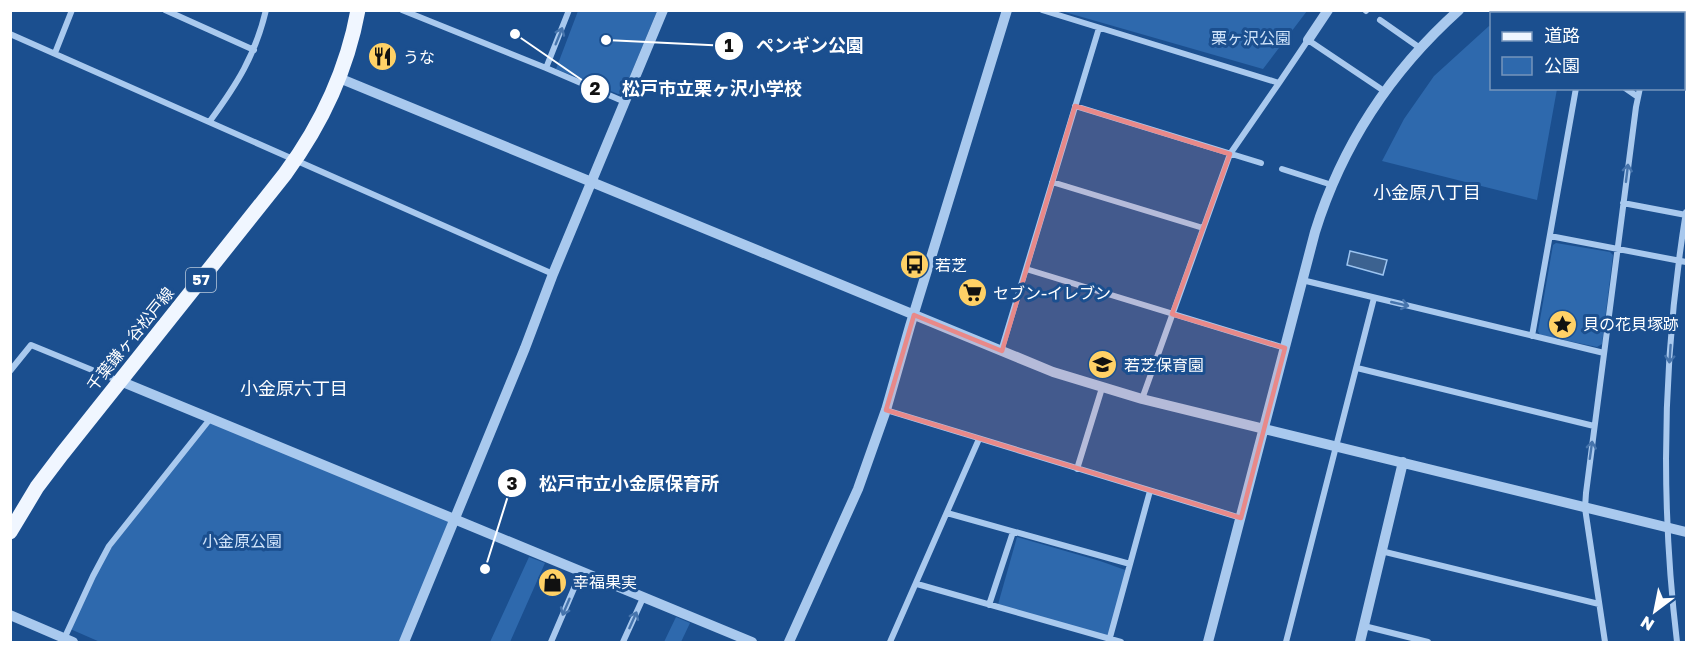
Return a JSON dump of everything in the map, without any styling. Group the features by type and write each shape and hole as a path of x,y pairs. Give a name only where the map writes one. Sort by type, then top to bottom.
{"main road":[{"name":"千葉鎌ヶ谷松戸線","path":"10,532 37,487 296,159 320,120 339,78 358,10"}],"street":[{"path":"56,53 72,10"},
{"path":"165,10 255,50"},
{"path":"210,121 237,83 255,50 266,10"},
{"path":"402,10 626,102"},
{"path":"546,68 569,10"},
{"path":"404,642 663,10"},
{"path":"789,642 858,489 886,410 1007,10"},
{"path":"1042,10 1279,83"},
{"path":"1142,399 1230,154 1328,10"},
{"path":"1208,642 1315,232 1332,185 1351,144 1384,91 1420,48 1459,10"},
{"path":"1380,20 1420,48"},
{"path":"1001,351 1100,28"},
{"path":"10,34 553,274"},
{"path":"1308,40 1384,91"},
{"path":"339,78 1053,372 1142,399 1686,532"},
{"path":"1533,336 1576,90"},
{"path":"1628,90 1638,97"},
{"path":"1605,642 1585,508 1640,90"},
{"path":"1075,106 1262,163"},
{"path":"1282,169 1332,185"},
{"path":"1052,182 1203,228"},
{"path":"1623,203 1686,214 1683,261 1669,375 1667,435 1667,528 1670,583 1677,642"},
{"path":"1550,236 1683,261"},
{"path":"1026,269 1285,348"},
{"path":"1302,280 1604,353"},
{"path":"1286,642 1374,298"},
{"path":"10,371 31,345 752,642"},
{"path":"1357,368 1594,426"},
{"path":"1077,469 1102,388"},
{"path":"886,410 1242,518"},
{"path":"10,615 68,640 93,576 109,546 131,515 210,419"},
{"path":"890,642 979,439"},
{"path":"1360,642 1403,462"},
{"path":"1110,641 1150,491"},
{"path":"947,513 1130,564"},
{"path":"989,605 1013,532"},
{"path":"1381,551 1599,604"},
{"path":"551,642 581,572"},
{"path":"917,584 1110,641 1121,642"},
{"path":"623,642 643,598"},
{"path":"1364,626 1428,642"}],"highlighted area":[{"path":"1075,106 1230,154 1172,314 1285,348 1241,518 886,410 914,315 1002,351"}],"green space":[{"path":"578,11 657,11 623,93 618,94 556,69"},
{"name":"栗ヶ沢公園","path":"1061,11 1307,11 1263,69"},
{"path":"1489,26 1490,90 1557,90 1537,200 1382,161 1404,119 1434,76"},
{"path":"1556,243 1610,252 1613,255 1602,344 1597,347 1540,335 1538,331 1553,245"},
{"name":"小金原公園","path":"210,419 454,519 404,642 100,642 68,628 101,561"},
{"path":"1017,537 1128,571 1110,639 997,608"},
{"path":"529,557 545,563 510,642 490,642"},
{"path":"676,617 690,623 681,642 664,642"}],"shaded area":[{"path":"1350,251 1387,260 1383,275 1347,265"}],"place":[{"name":"松戸市立栗ヶ沢小学校","path":"515,34"},
{"name":"ペンギン公園","path":"606,40"},
{"name":"うな","path":"382,57"},
{"name":"若芝","path":"914,265"},
{"name":"セブン-イレブン","path":"972,293"},
{"name":"貝の花貝塚跡","path":"1562,324"},
{"name":"若芝保育園","path":"1103,365"},
{"name":"松戸市立小金原保育所","path":"485,569"},
{"name":"幸福果実","path":"552,582"}],"district":[{"name":"小金原八丁目","path":"1427,193"},
{"name":"小金原六丁目","path":"294,389"}]}
